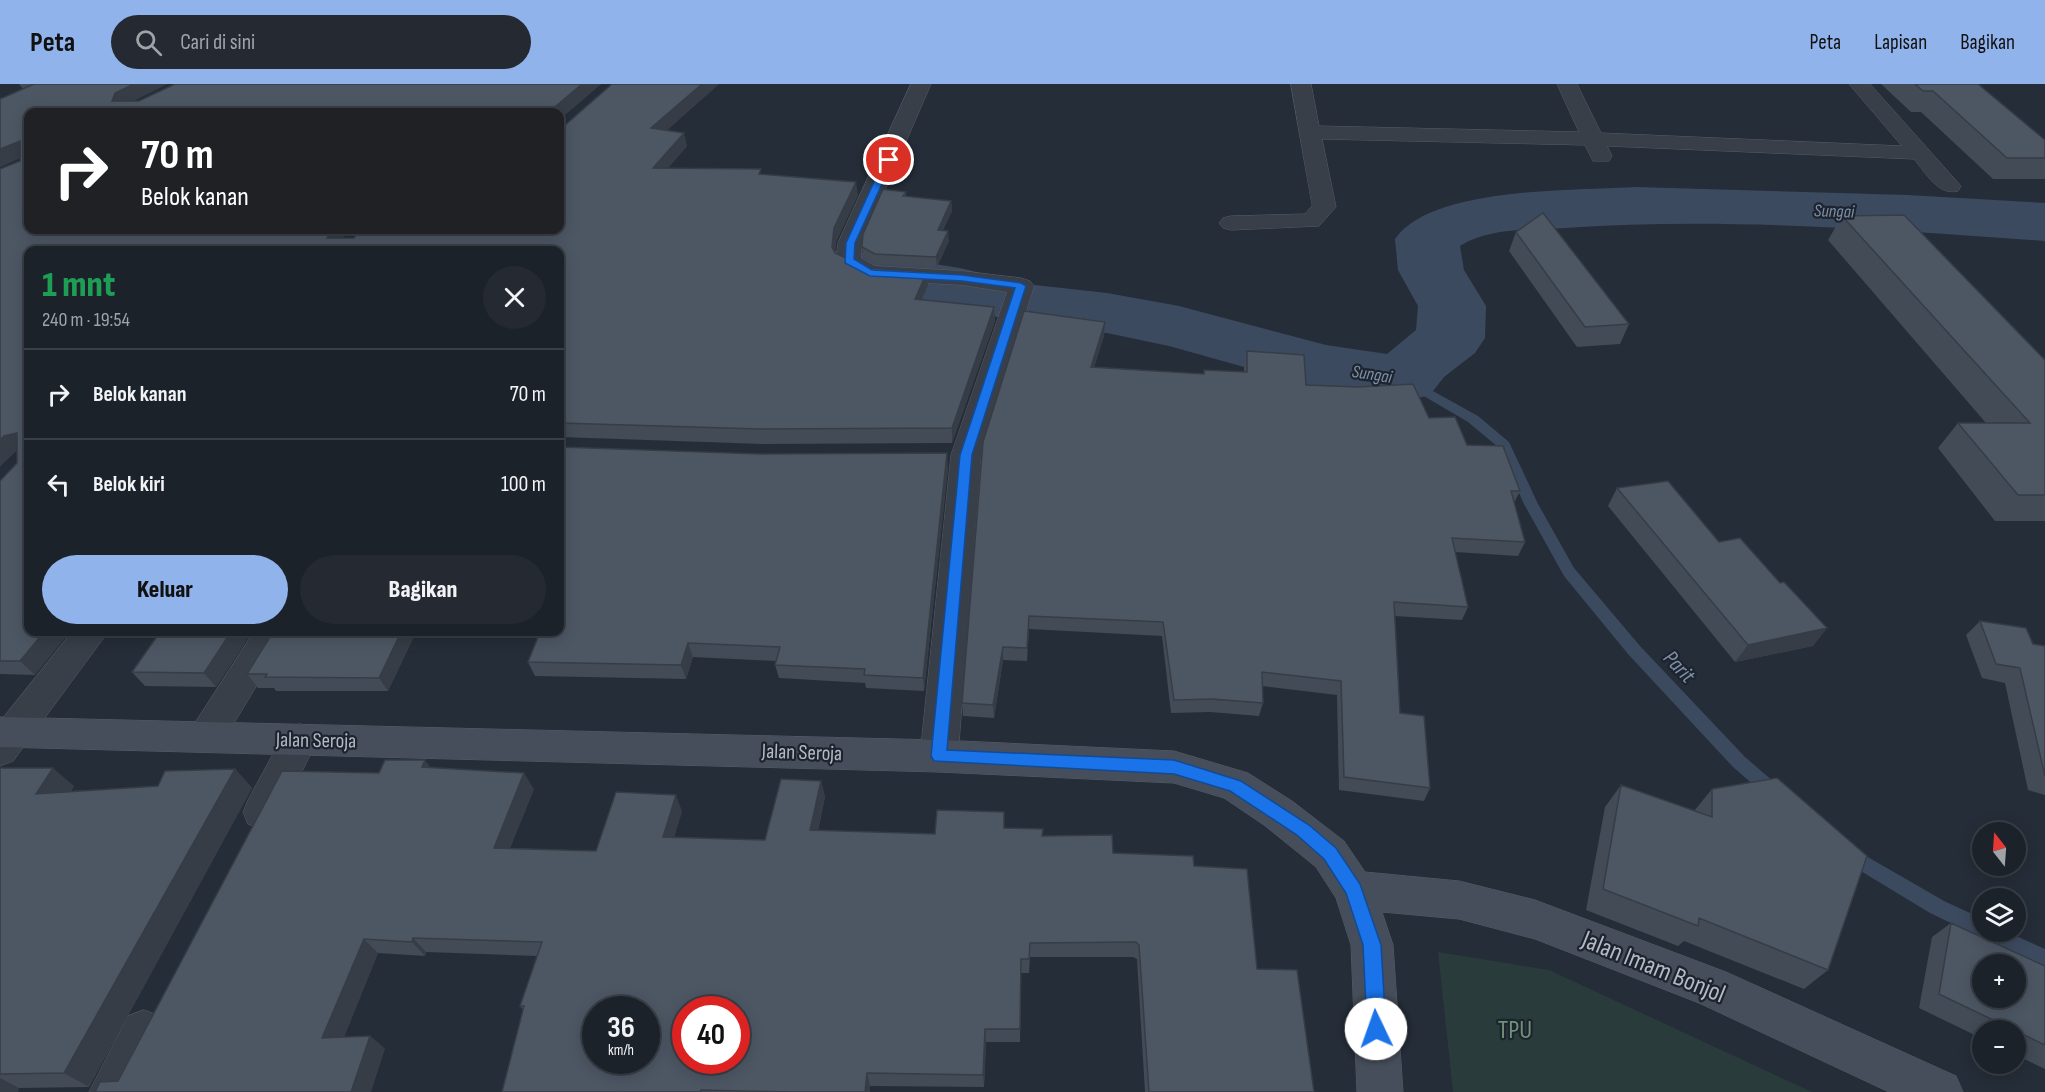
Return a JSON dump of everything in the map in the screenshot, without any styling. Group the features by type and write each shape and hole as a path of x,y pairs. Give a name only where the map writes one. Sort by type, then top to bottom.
{"street":[{"path":"921,84 850,243 849,261 870,273 962,278 1021,286 1010,320 954,455 939,756"},
{"path":"1231,223 1311,221 1324,207 1301,84"},
{"path":"1567,84 1598,149"},
{"path":"1859,84 1950,186"},
{"path":"1310,132 1598,149 1920,153"},
{"path":"4,738 88,636"},
{"path":"206,737 269,636"},
{"name":"Jalan Seroja","path":"4,738 300,739 939,756 1174,767 1235,785 1303,830 1330,854 1354,890 1372,945 1380,1092"},
{"path":"245,843 300,739"},
{"name":"Jalan Imam Bonjol","path":"1354,890 1459,900 1535,920 1711,987 1940,1092"},
{"path":"112,1092 162,999"}],"green space":[{"name":"TPU","path":"1438,952 1549,970 1812,1092 1453,1092"}],"building":[{"path":"34,84 134,84 115,93 112,101 139,101 175,84 582,84 555,108 24,108 24,234 330,234 327,238 354,238 356,234 564,234 564,126 612,84 702,84 651,128 684,133 653,168 761,169 759,174 856,182 834,228 832,247 835,253 868,268 927,272 915,299 994,307 952,428 760,429 564,423 564,246 24,246 24,636 41,636 20,661 0,661 0,481 17,463 17,433 4,436 0,440 0,169 20,161 20,141 0,149 0,99"},
{"path":"1915,84 1978,84 2045,140 2045,158 2007,158 1933,91 1923,91"},
{"path":"883,189 906,192 903,196 951,201 938,230 948,231 936,257 875,254 862,247 863,234"},
{"path":"1543,213 1629,324 1585,327 1516,232"},
{"path":"1904,215 2045,360 2045,495 2018,495 1958,423 2030,423 1842,216"},
{"path":"1024,311 1105,322 1091,367 1204,374 1204,370 1247,372 1247,351 1304,355 1306,385 1358,387 1413,384 1429,418 1455,417 1467,445 1503,446 1520,491 1511,491 1525,542 1452,538 1468,607 1394,602 1400,713 1424,716 1430,788 1344,777 1341,681 1262,672 1263,703 1212,699 1174,700 1163,622 1029,616 1027,648 1003,647 993,705 962,703 983,442"},
{"path":"564,447 760,454 947,453 923,678 864,675 865,669 775,665 780,647 688,643 681,665 528,662 538,636 564,636"},
{"path":"1668,481 1719,542 1740,538 1780,583 1784,582 1827,628 1748,645 1617,488"},
{"path":"1980,621 2026,628 2033,644 2045,646 2045,776 2020,668 1996,664"},
{"path":"157,636 228,636 204,673 132,672"},
{"path":"271,636 399,636 379,678 265,677 267,674 247,674"},
{"path":"385,760 425,760 422,767 524,773 494,848 596,851 616,792 676,795 663,837 765,840 781,779 821,781 810,830 935,834 937,810 1004,812 1004,828 1043,829 1042,836 1112,835 1113,853 1193,856 1194,866 1247,869 1257,969 1297,970 1314,1092 1149,1092 1139,945 1136,942 1030,943 1029,959 1021,959 1020,1029 985,1029 983,1075 867,1073 865,1092 701,1090 701,1092 502,1092 524,1006 520,1006 542,942 413,938 412,942 364,939 322,1038 370,1036 351,1092 95,1092 100,1082 118,1081 282,771 379,773"},
{"path":"0,768 53,768 36,794 158,786 165,771 235,769 64,1073 0,1074"},
{"path":"1777,778 1867,856 1828,970 1699,918 1698,926 1603,889 1621,785 1712,817 1712,789"},
{"path":"1951,923 1972,933 1972,942 1993,942 2019,954 1972,954 1972,1008 2026,1008 2026,957 2045,966 2045,1045 2026,1036 2026,1020 1993,1020 1939,994"}],"waterway":[{"name":"Sungai","path":"810,269 865,273 960,288 1026,304 1107,313 1179,327 1323,367 1404,379 1419,362 1450,338 1452,306 1431,270 1427,239 1454,223 1497,214 1637,205 1907,213 2045,222"},
{"name":"Parit","path":"1404,379 1473,419 1504,445 1531,504 1569,572 1634,650 1739,762 1776,794"},
{"name":"Parit","path":"1847,853 1937,907 1972,924"},
{"name":"Parit","path":"2009,942 2045,959"}],"route":[{"path":"889,160 850,243 849,261 870,273 962,278 1021,286 966,455 939,756 1174,767 1235,785 1303,830 1330,854 1354,890 1372,945 1376,1029"}]}
